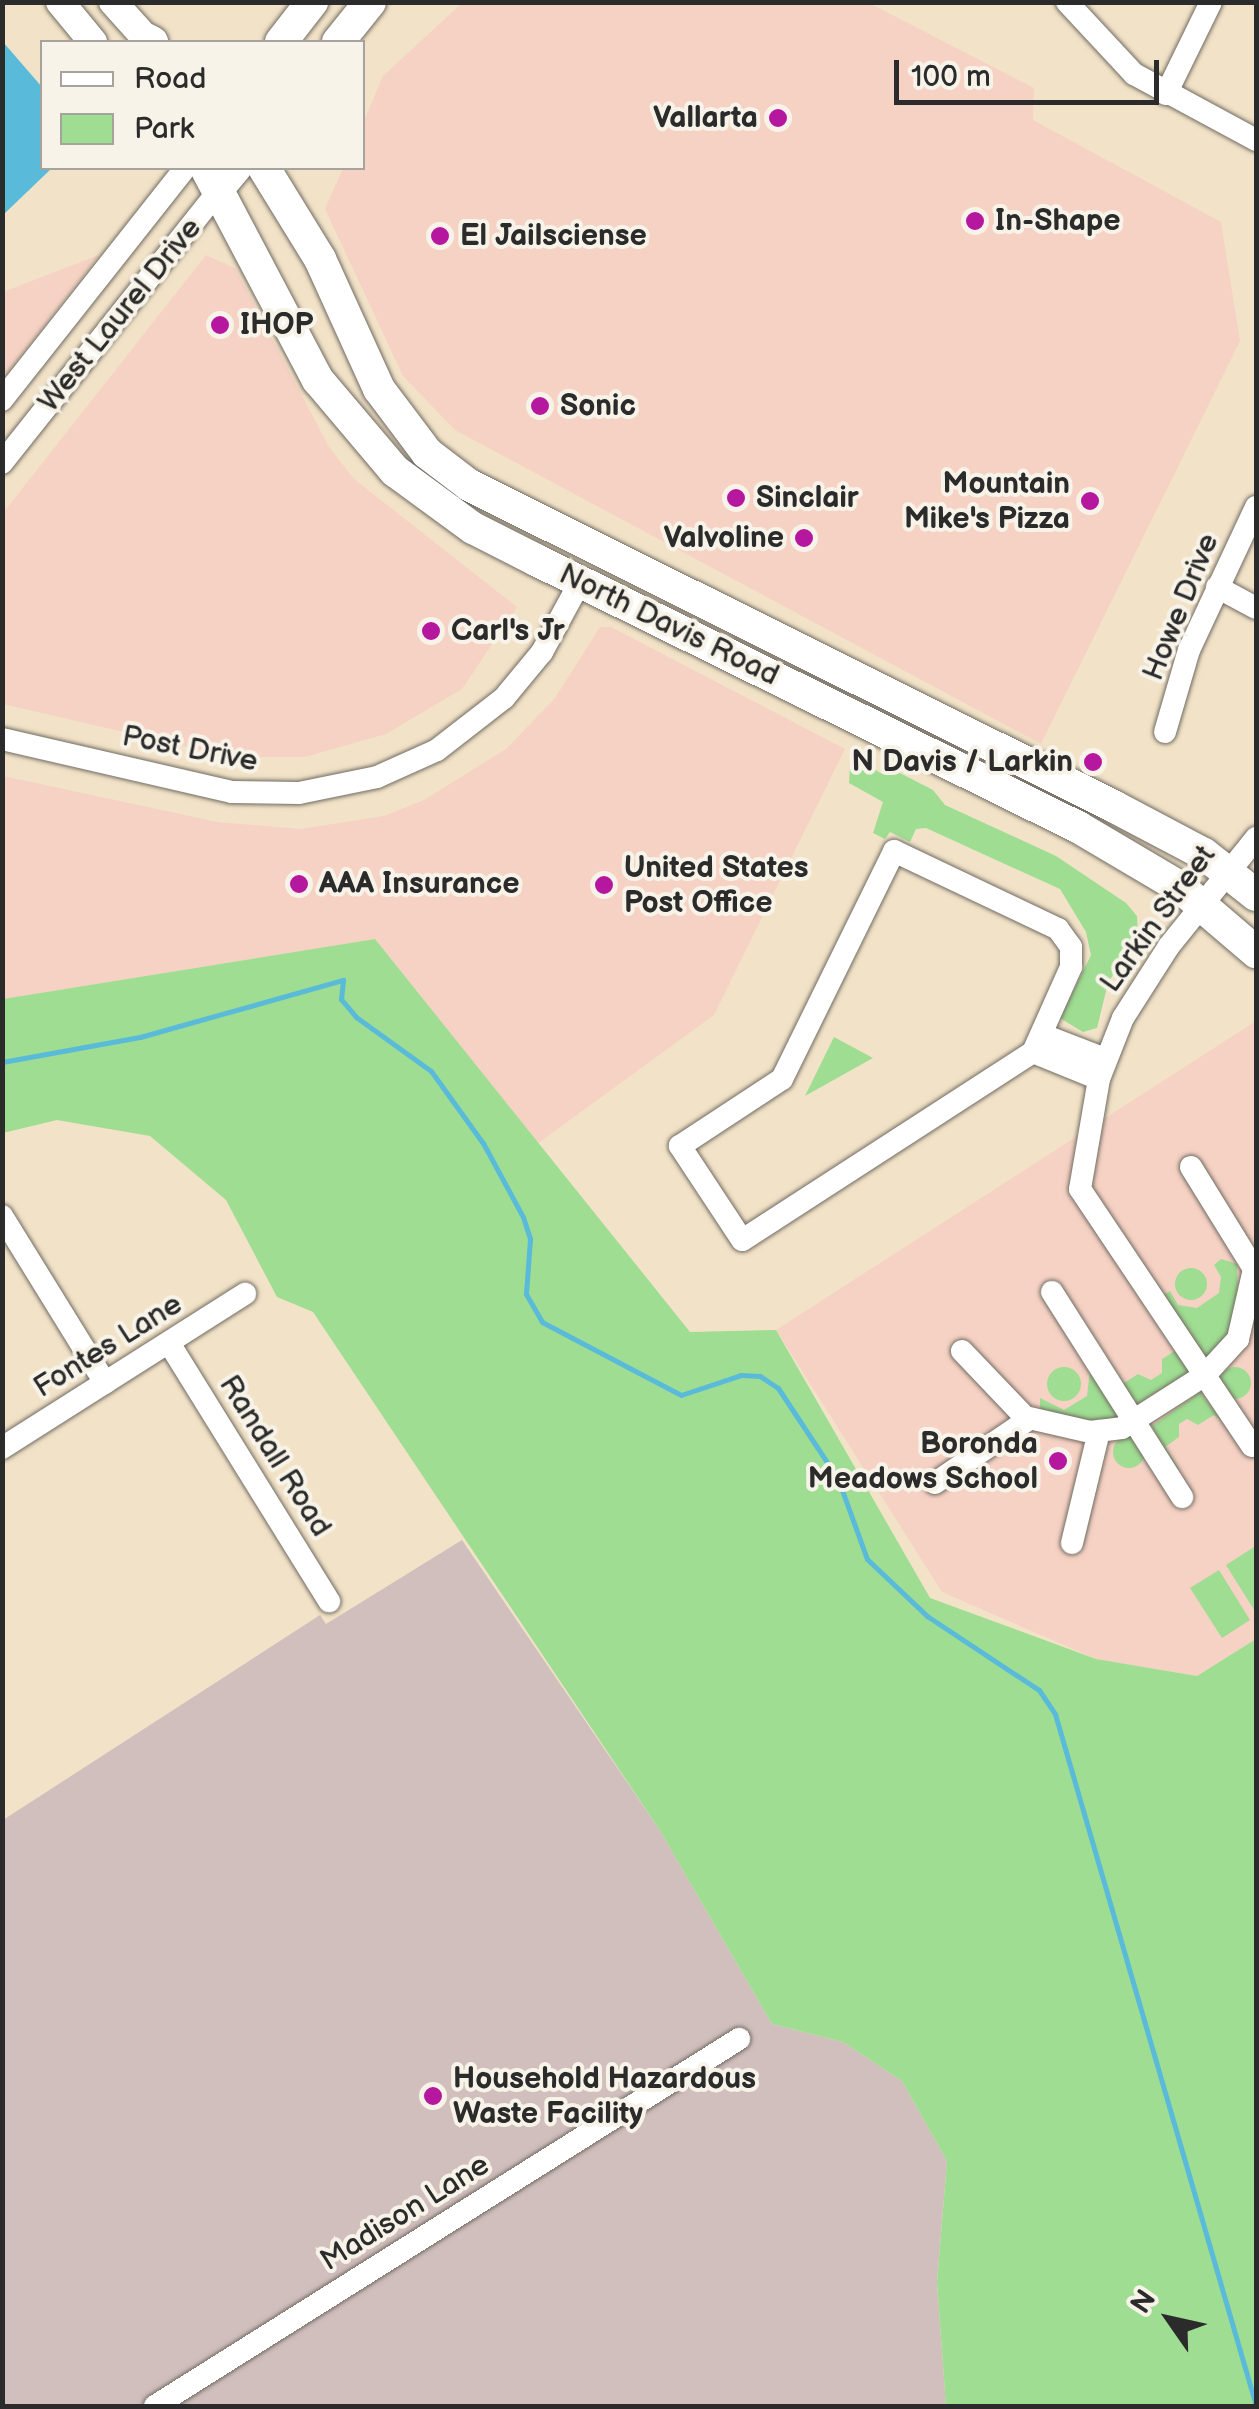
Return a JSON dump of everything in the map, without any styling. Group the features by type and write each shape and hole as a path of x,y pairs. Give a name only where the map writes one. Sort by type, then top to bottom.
{"highway":[{"path":"283,40 312,2"},
{"path":"340,40 368,6"},
{"name":"North Davis Road","path":"265,170 320,259 379,390 428,453 469,485 1114,806 1228,872 1256,895"},
{"name":"North Davis Road","path":"222,174 340,412 427,495 473,528 1064,820 1203,903 1256,952"}],"main road":[{"path":"60,2 91,40"},
{"path":"113,2 148,40"}],"street":[{"path":"1066,2 1122,64 1166,94 1256,140"},
{"path":"1166,94 1212,2"},
{"name":"West Laurel Drive","path":"2,400 183,170"},
{"name":"West Laurel Drive","path":"2,462 222,174"},
{"name":"Howe Drive","path":"1166,732 1189,650 1256,507"},
{"name":"Post Drive","path":"2,738 232,792 298,794 377,777 438,750 504,698 542,652 580,582"},
{"path":"1217,588 1256,608"},
{"name":"Larkin Street","path":"1205,1375 1080,1189 1102,1069 1143,983 1256,838"},
{"path":"894,851 1066,938 1072,967 1038,1043 742,1240 680,1146 782,1079 894,851"},
{"path":"1038,1043 1102,1069"},
{"path":"962,1351 998,1394 1029,1419 1099,1430 1134,1420 1205,1375 1231,1349 1254,1269 1250,1250 1191,1167"},
{"path":"2,1216 105,1383"},
{"path":"1052,1292 1182,1497"},
{"name":"Fontes Lane","path":"2,1448 245,1294"},
{"name":"Randall Road","path":"169,1343 329,1601"},
{"path":"1231,1349 1256,1355"},
{"path":"1205,1375 1252,1446"},
{"path":"935,1483 1029,1419"},
{"path":"1072,1543 1099,1430"},
{"name":"Madison Lane","path":"155,2406 739,2039"}],"shaded area":[{"path":"462,3 869,3 1034,88 1033,120 1221,222 1240,341 1041,744 455,430 403,376 325,209 342,170 365,170 365,118 383,76"},
{"path":"99,255 3,378 3,292"},
{"path":"206,255 235,268 329,447 354,479 517,607 462,689 386,734 305,757 231,757 3,704 3,513"},
{"path":"600,627 611,627 845,749 714,1015 537,1144 375,939 3,999 3,776 218,822 300,829 384,816 424,800 506,749 555,698"},
{"name":"Boronda Meadows School","path":"1256,1021 1256,1639 1197,1676 1096,1659 942,1592 776,1330"},
{"path":"462,1540 659,1829 772,2024 843,2042 902,2081 947,2161 937,2282 946,2406 3,2406 3,1820 320,1615 326,1624"}],"green space":[{"path":"860,760 882,774 896,771 933,790 945,805 1056,856 1126,903 1137,916 1138,935 1108,983 1097,1028 1083,1032 1060,1018 1091,955 1086,932 1060,889 926,828 916,829 910,842 890,832 885,839 873,833 883,802 849,783 850,766"},
{"path":"375,939 690,1332 776,1330 930,1598 1096,1659 1197,1676 1256,1639 1256,2406 946,2406 937,2282 947,2161 902,2081 843,2042 772,2024 659,1829 313,1312 277,1297 226,1200 150,1136 57,1120 3,1133 3,999"},
{"path":"834,1037 873,1058 805,1096"},
{"path":"1221,1259 1237,1264 1238,1292 1227,1336 1213,1357 1204,1358 1162,1296 1170,1291 1178,1305 1197,1308 1219,1293 1221,1277 1214,1265"},
{"path":"1191,1268 1203,1272 1207,1284 1203,1296 1191,1300 1179,1296 1175,1284 1179,1272"},
{"path":"1178,1349 1189,1372 1136,1405 1121,1385 1138,1374 1151,1380 1162,1373 1162,1359"},
{"path":"1091,1363 1120,1413 1115,1420 1098,1423 1040,1412 1040,1398 1064,1410 1087,1396"},
{"path":"1064,1367 1076,1372 1081,1384 1076,1396 1064,1401 1052,1396 1047,1384 1052,1372"},
{"path":"1235,1367 1247,1371 1251,1383 1247,1395 1235,1399 1223,1395 1219,1383 1223,1371"},
{"path":"1200,1392 1223,1422 1214,1415 1198,1425 1187,1419 1179,1424 1179,1437 1165,1447 1179,1469 1173,1468 1152,1426"},
{"path":"1129,1436 1141,1440 1145,1452 1141,1464 1129,1468 1117,1464 1113,1452 1117,1440"},
{"path":"1254,1547 1256,1550 1256,1613 1226,1565"},
{"path":"1219,1570 1250,1620 1222,1638 1190,1588"}],"water":[{"path":"3,42 40,85 40,170 50,170 3,215"}],"waterway":[{"path":"2,1062 140,1037 343,980 341,999 356,1017 431,1071 483,1143 523,1217 530,1239 526,1294 542,1322 681,1395 741,1375 760,1376 778,1388 838,1479 867,1559 927,1616 1039,1690 1055,1714 1256,2406"}],"place":[{"name":"Vallarta","path":"778,118"},
{"name":"In-Shape","path":"975,221"},
{"name":"El Jailsciense","path":"440,236"},
{"name":"IHOP","path":"220,325"},
{"name":"Sonic","path":"540,406"},
{"name":"Sinclair","path":"736,498"},
{"name":"Mountain Mike's Pizza","path":"1090,501"},
{"name":"Valvoline","path":"804,538"},
{"name":"Carl's Jr","path":"431,631"},
{"name":"N Davis / Larkin","path":"1093,762"},
{"name":"AAA Insurance","path":"299,884"},
{"name":"United States Post Office","path":"604,885"},
{"name":"Boronda Meadows School","path":"1058,1461"},
{"name":"Household Hazardous Waste Facility","path":"433,2096"}]}
